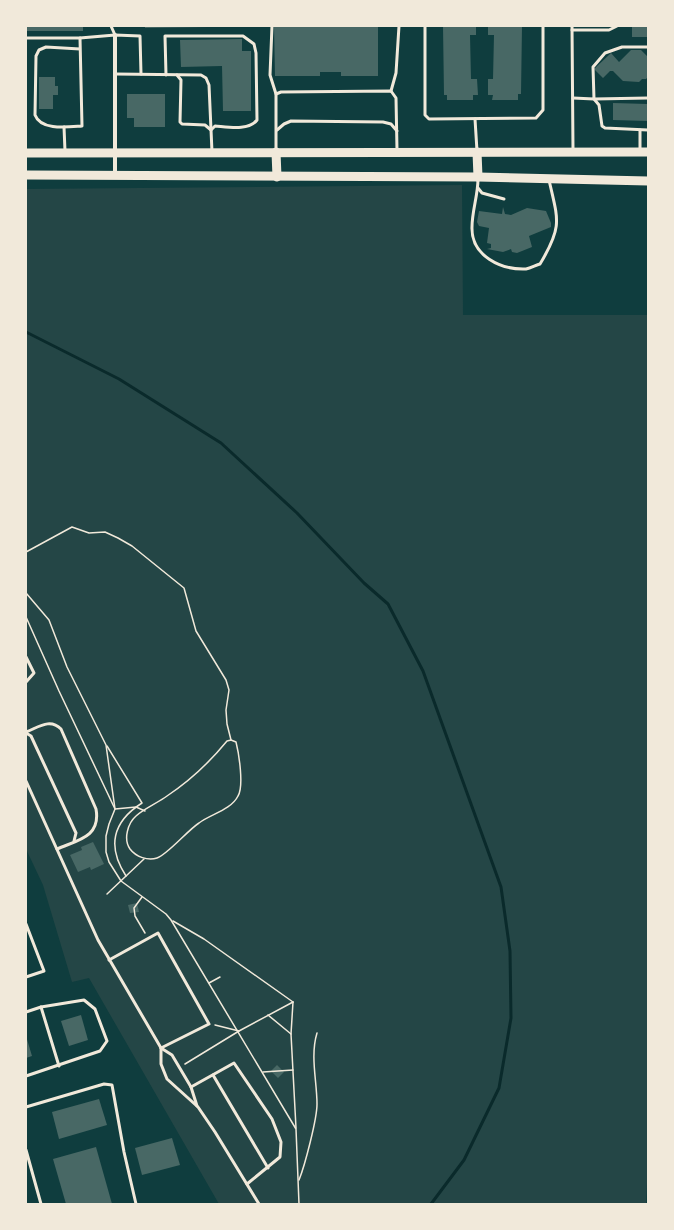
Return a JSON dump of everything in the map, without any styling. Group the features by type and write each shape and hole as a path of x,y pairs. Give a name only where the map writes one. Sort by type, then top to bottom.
{"main road":[{"path":"26,153 65,154 397,151 644,152"},
{"path":"276,152 277,177"},
{"path":"477,152 478,177"},
{"path":"26,175 115,174 277,177 478,177 648,181"}],"street":[{"path":"115,35 115,174"}],"lane":[{"path":"111,26 115,35"},
{"path":"272,26 270,75 276,94 276,152"},
{"path":"391,91 396,73 399,26"},
{"path":"425,26 425,115 429,119 536,118 540,115 543,110 543,26"},
{"path":"573,152 572,28 596,28 609,30 617,26"},
{"path":"26,38 80,38 115,35 140,36 141,74"},
{"path":"166,75 165,36 243,36 254,44 256,53 257,120 254,124 248,127 215,126 211,130"},
{"path":"80,38 82,126 64,127 43,124 37,121 35,115 36,56 39,50 46,47 80,49"},
{"path":"648,47 622,47 605,53 593,67 594,99 599,105 602,126 605,128 648,130"},
{"path":"115,74 201,75 206,78 209,85 212,152"},
{"path":"177,75 181,80 180,122 182,124 205,125 211,130"},
{"path":"276,94 281,92 391,91"},
{"path":"391,91 396,98 397,151"},
{"path":"573,98 648,98"},
{"path":"475,119 477,152"},
{"path":"276,131 284,124 291,122 383,122 391,124 397,131"},
{"path":"64,127 65,154"},
{"path":"640,130 644,152"},
{"path":"478,177 478,188 472,227 473,238 480,250 488,259 500,266 528,269 540,264 556,234 558,213 549,178"},
{"path":"478,188 482,193 504,199"},
{"path":"26,657 34,673 26,682"},
{"path":"57,849 91,834 96,825 97,818 96,809 61,729 56,724 49,722 26,732 31,736 76,833 74,841"},
{"path":"26,781 109,960 161,1048 172,1055 180,1068 191,1087 198,1107 259,1204"},
{"path":"26,924 44,971 26,977"},
{"path":"109,960 158,933 209,1024 161,1048"},
{"path":"26,1012 41,1007 84,1000 95,1009 107,1041 100,1051 26,1076"},
{"path":"41,1007 59,1066"},
{"path":"161,1048 161,1064 167,1079 198,1107"},
{"path":"191,1087 234,1063 272,1119 281,1142 280,1157 247,1184"},
{"path":"213,1075 268,1168"},
{"path":"26,1107 104,1084 112,1086 124,1152 136,1204"},
{"path":"26,1150 41,1204"}],"path":[{"path":"26,552 72,527 89,533 105,532 132,546 184,588 196,631 226,680 229,690 226,710 227,724 231,740 236,742 239,752 238,763 241,776 241,789 233,804 199,822 159,858 144,859 107,894"},
{"path":"26,593 49,620 67,667 106,745 142,803 136,807 120,824 114,838 116,857 126,876"},
{"path":"26,617 59,692 116,809"},
{"path":"144,859 129,848 128,830 137,815 185,784 205,767 227,741 231,740"},
{"path":"106,745 116,809 108,824 106,852 109,862 121,881 166,914 171,920 296,1129"},
{"path":"116,809 136,807 145,811"},
{"path":"142,896 134,908 134,916 148,938"},
{"path":"171,920 204,939 293,1002"},
{"path":"209,983 220,977"},
{"path":"180,1068 268,1015 293,1002"},
{"path":"293,1002 291,1034 299,1204"},
{"path":"268,1015 291,1034"},
{"path":"209,1024 239,1032"},
{"path":"298,1182 303,1169 317,1107 314,1063 314,1043 317,1033"},
{"path":"262,1072 293,1070"}],"shaded area":[{"path":"462,185 463,315 648,315 648,1162 646,1204 219,1204 89,978 72,982 43,885 26,849 26,189"}],"building":[{"path":"26,26 83,26 83,31 26,31"},
{"path":"145,26 208,26 208,27 145,28"},
{"path":"274,26 378,26 378,76 341,76 341,72 320,72 320,76 275,76"},
{"path":"443,26 476,26 476,35 470,35 471,79 477,79 478,95 473,95 473,100 447,100 447,95 444,95"},
{"path":"488,26 522,26 521,94 518,94 518,100 492,100 493,95 488,95 488,79 493,79 494,35 488,35"},
{"path":"632,26 648,26 648,37 632,37"},
{"path":"242,39 242,51 251,51 251,111 223,111 222,66 181,67 180,40"},
{"path":"631,50 641,50 648,57 648,77 646,79 642,79 639,82 623,81 613,71 610,71 603,78 594,69 611,53 619,62"},
{"path":"39,77 55,77 55,86 58,86 58,95 53,95 53,109 39,109"},
{"path":"127,94 165,94 165,127 134,127 134,118 127,118"},
{"path":"613,103 648,104 648,121 613,120"},
{"path":"503,207 505,214 511,215 527,208 546,211 551,227 529,236 532,247 517,253 512,252 511,249 503,252 487,249 491,248 491,244 487,243 489,228 479,226 477,222 479,211 502,214"},
{"path":"93,842 104,864 91,870 90,867 78,872 70,855 82,850 81,847"},
{"path":"137,903 139,912 130,913 128,905"},
{"path":"81,1015 88,1040 69,1046 61,1021"},
{"path":"26,1036 32,1056 26,1058"},
{"path":"277,1065 284,1072 278,1078 271,1071"},
{"path":"99,1099 107,1125 59,1139 52,1112"},
{"path":"172,1138 180,1165 142,1175 135,1148"},
{"path":"96,1147 112,1204 66,1204 53,1159"}],"waterway":[{"path":"26,332 119,379 221,443 297,513 364,583 388,604 423,671 501,887 510,951 511,1018 499,1088 464,1160 431,1204"}]}
